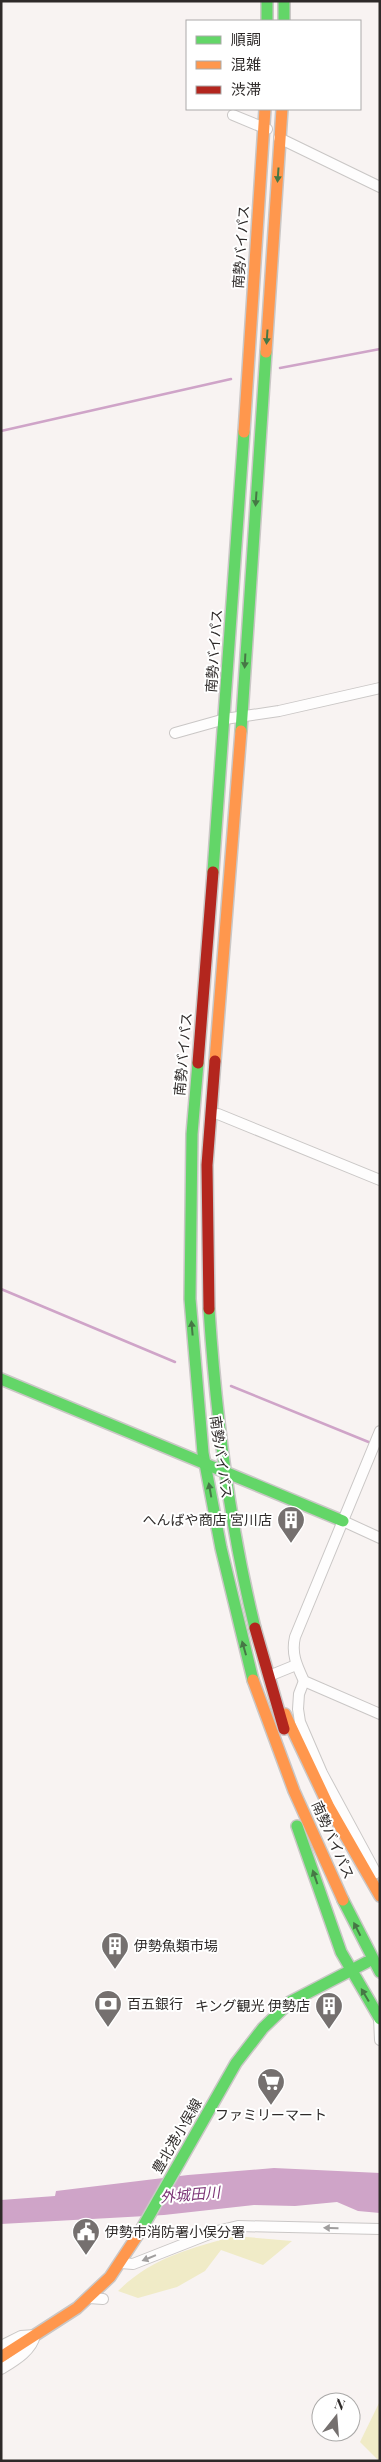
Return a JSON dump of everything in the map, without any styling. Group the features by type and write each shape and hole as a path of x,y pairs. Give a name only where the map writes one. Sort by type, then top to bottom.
{"main road":[{"path":"267,1 267,20"},
{"path":"284,1 284,20"},
{"name":"南勢バイパス","path":"265,110 225,718 192,1134 190,1299 205,1462 240,1635 254,1682 312,1834 380,1972"},
{"name":"南勢バイパス","path":"282,110 242,717 207,1165 206,1212 209,1329 224,1471 242,1573 269,1676 290,1747 307,1787"},
{"path":"1,1379 205,1462 343,1521"},
{"path":"269,1676 311,1774 364,1871 380,1896"},
{"path":"254,1682 261,1723 341,1952 379,2019"},
{"name":"南勢バイパス","path":"321,1821 356,1900"},
{"name":"豊北港小俣線","path":"2,2353 35,2335 89,2298 121,2263 236,2063 264,2028 290,2002 367,1962"}],"street":[{"path":"233,115 264,127 280,139 380,187"},
{"path":"175,733 225,718 242,717 380,688"},
{"path":"218,1114 380,1180"},
{"path":"380,1431 292,1648 296,1665 304,1681 380,1714"},
{"path":"343,1521 380,1538"},
{"path":"269,1676 296,1665"},
{"path":"304,1681 299,1694 298,1709 300,1722 322,1773 380,1879"},
{"path":"379,2019 380,2040"},
{"path":"121,2263 133,2264 217,2231 238,2226 380,2229"},
{"path":"89,2298 103,2299"},
{"path":"1,2369 27,2350 32,2344 35,2335"}],"shaded area":[{"path":"235,2236 292,2241 263,2265 221,2250 205,2271 177,2287 138,2298 118,2291 131,2279 158,2262 187,2250"},
{"path":"380,2401 380,2461 360,2442"}],"water":[{"name":"外城田川","path":"274,2168 380,2173 380,2213 358,2211 337,2202 295,2206 254,2205 164,2215 1,2224 1,2200 55,2196 56,2191 188,2175"}],"waterway":[{"path":"280,368 380,349"},
{"path":"1,431 231,379"},
{"path":"1,1289 175,1362"},
{"path":"231,1386 371,1443"}],"traffic: fast":[{"path":"267,1 267,20"},
{"path":"284,1 284,20"},
{"path":"241,731 266,352"},
{"path":"213,872 244,432"},
{"path":"198,1063 192,1134 190,1299 203,1453 221,1548 253,1680"},
{"path":"209,1309 215,1390 225,1470 238,1549 255,1628"},
{"path":"1,1379 343,1521"},
{"path":"297,1826 341,1952 380,2019"},
{"path":"343,1900 380,1972"},
{"path":"141,2230 236,2063 263,2028 290,2002 367,1962"}],"traffic: slow":[{"path":"244,432 265,110"},
{"path":"266,352 282,110"},
{"path":"215,1061 241,731"},
{"path":"253,1680 294,1791 343,1900"},
{"path":"285,1714 329,1807 380,1896"},
{"path":"1,2357 77,2308 110,2277 141,2230"}],"traffic: jam":[{"path":"198,1063 213,872"},
{"path":"209,1309 207,1165 215,1061"},
{"path":"255,1628 284,1729"}],"place":[{"name":"へんばや商店 宮川店","path":"291,1544"},
{"name":"伊勢魚類市場","path":"115,1970"},
{"name":"百五銀行","path":"108,2028"},
{"name":"キング観光 伊勢店","path":"329,2030"},
{"name":"ファミリーマート","path":"271,2106"},
{"name":"伊勢市消防署小俣分署","path":"86,2256"}]}
